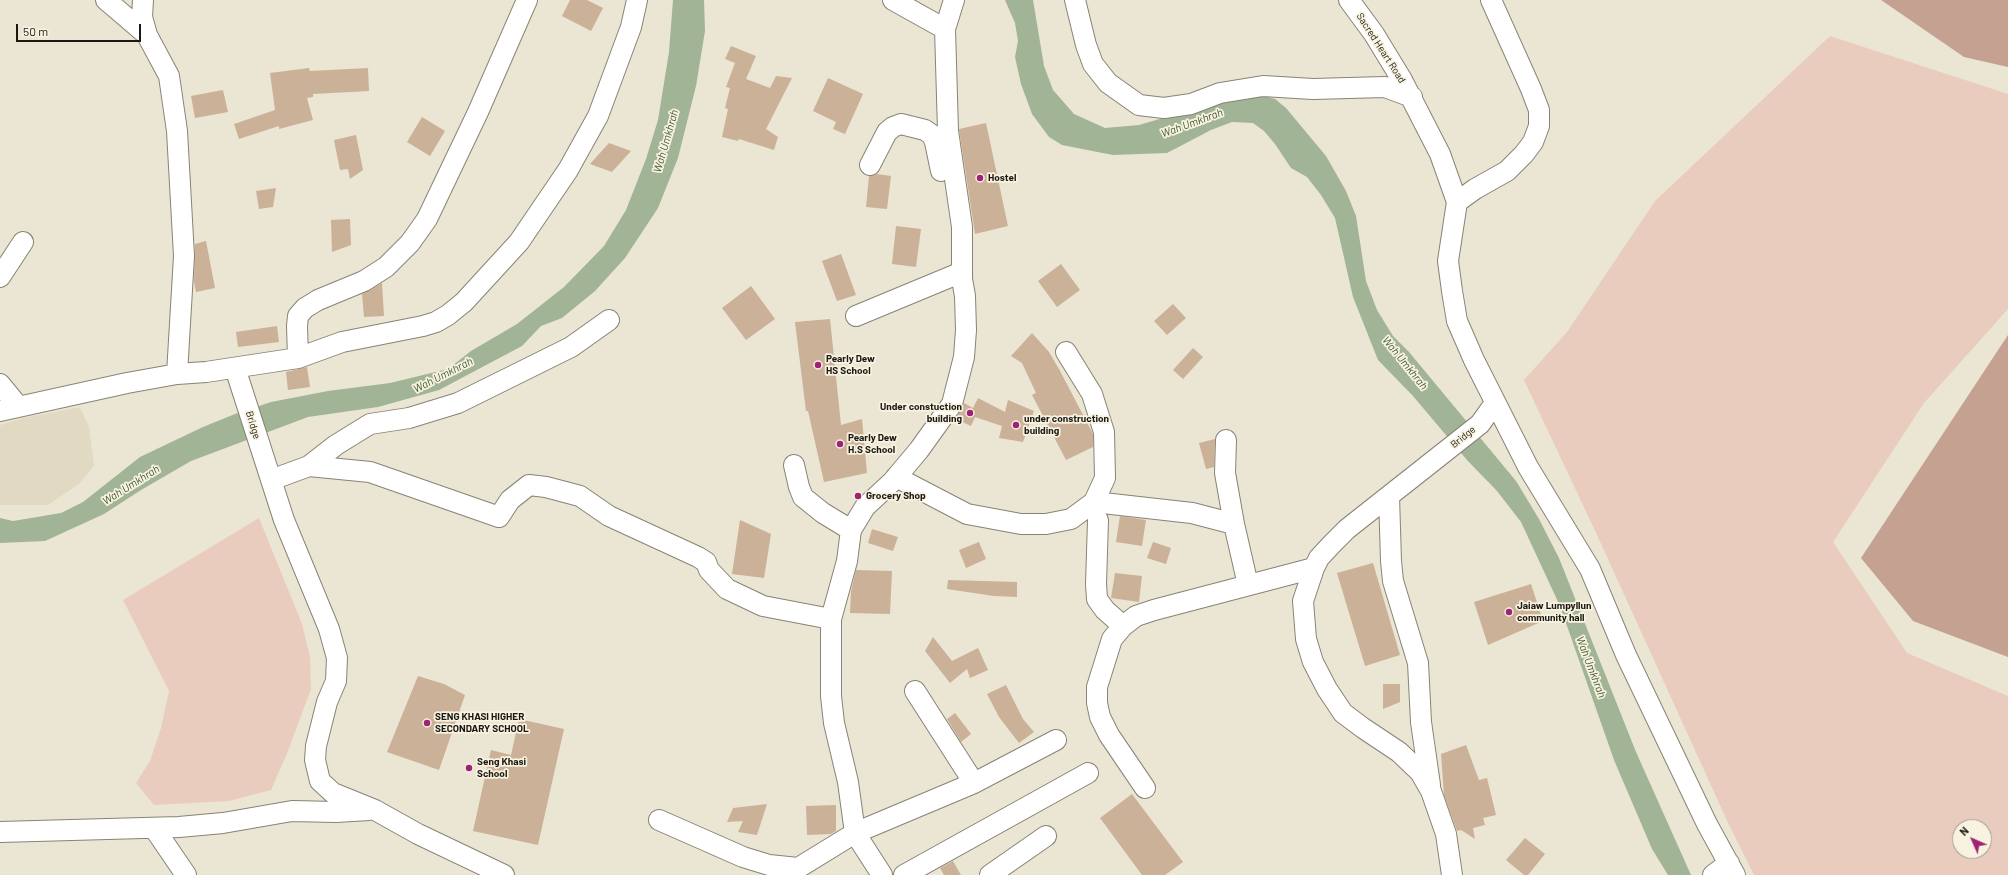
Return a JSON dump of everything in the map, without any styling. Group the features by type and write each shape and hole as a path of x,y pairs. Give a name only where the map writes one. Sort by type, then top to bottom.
{"street":[{"path":"106,0 147,35"},
{"path":"143,0 142,17 147,35 169,76 177,131 184,256 177,374"},
{"path":"298,358 298,316 305,308 318,300 364,281 386,267 410,243 427,219 478,112 528,0"},
{"path":"0,384 9,409 97,389 177,374 235,368 298,358 342,342 403,331 436,322 464,302 519,242 568,170 598,116 631,27 637,0"},
{"path":"893,0 944,29"},
{"path":"882,875 855,833 848,782 834,723 831,696 831,619 846,561 851,530 865,507 896,477 919,450 952,404 964,357 965,296 962,272 962,227 948,131 944,29 954,0"},
{"path":"1075,0 1086,45 1093,64 1108,83 1124,96 1139,105 1164,108 1191,104 1220,93 1263,86 1313,89 1385,87 1412,97"},
{"name":"Sacred Heart Road","path":"1349,0 1374,34 1412,97 1440,154 1456,202"},
{"path":"1491,0 1531,88 1539,110 1539,126 1533,142 1524,154 1507,171 1475,189 1456,202 1448,261 1457,321 1474,360 1528,467 1590,569 1626,654 1707,824 1732,869 1713,875"},
{"path":"870,165 888,132 893,127 901,124 925,130 932,135 936,142 944,181 957,192"},
{"path":"0,277 23,242"},
{"path":"856,316 962,272"},
{"path":"271,480 309,466 336,445 370,424 409,418 458,403 571,347 609,320"},
{"path":"1066,352 1092,394 1104,432 1105,478 1096,511 1097,599 1105,610 1122,626"},
{"name":"Bridge","path":"235,368 284,520 329,629 337,658 336,681 327,702 316,746 317,772 320,781 333,793 375,810 418,834 504,875"},
{"name":"Bridge","path":"1431,791 1420,772 1399,752 1343,713 1313,662 1306,639 1303,619 1303,601 1319,558 1342,534 1480,424 1495,403"},
{"path":"1226,440 1225,473 1234,524 1248,585"},
{"path":"794,465 803,497 823,513 851,530"},
{"path":"309,466 370,472 499,517 510,500 529,485 546,487 580,496 609,516 706,562 709,570 728,589 748,599 763,606 831,619"},
{"path":"896,477 967,514 1021,524 1046,524 1071,519 1096,511 1192,513 1234,524"},
{"path":"1389,496 1392,574 1418,663 1421,722 1431,791 1446,834 1452,875"},
{"path":"1145,788 1109,735 1100,717 1097,703 1097,687 1112,639 1122,626 1136,616 1314,568"},
{"path":"915,691 974,783"},
{"path":"659,820 743,857 769,866 794,872 855,833 974,783 1056,740"},
{"path":"904,875 1088,773"},
{"path":"0,832 154,828 223,823 292,811 336,812 375,810"},
{"path":"154,828 186,875"},
{"path":"990,875 1046,836"}],"shaded area":[{"path":"1881,0 2008,0 2008,67 1964,57"},
{"path":"1830,36 2008,94 2008,309 1924,403 1833,542 1907,653 2008,696 2008,875 1754,875 1729,825 1597,535 1524,380 1567,332 1655,201"},
{"path":"2008,335 2008,657 1913,621 1861,558"},
{"path":"80,407 89,427 94,466 79,484 48,505 0,505 0,425 24,418"},
{"path":"259,518 302,624 310,657 311,689 288,751 271,790 229,801 154,805 136,783 150,761 161,728 169,691 123,600"}],"water":[{"name":"Wah Umkhrah","path":"673,0 704,0 705,31 696,86 678,158 658,208 625,258 595,291 562,318 541,326 522,346 439,390 378,407 308,417 191,461 141,490 104,514 45,541 0,543 0,518 13,521 61,513 83,502 140,457 203,427 235,414 271,402 328,391 390,383 448,369 471,351 517,324 564,287 604,246 626,210 646,159 658,120 669,52"},
{"name":"Wah Umkhrah","path":"1005,0 1033,0 1044,66 1053,90 1074,114 1105,128 1139,125 1242,95 1259,95 1275,99 1286,108 1326,156 1346,191 1356,216 1366,281 1377,310 1393,336 1409,352 1516,481 1539,519 1559,558 1636,752 1691,875 1668,875 1652,849 1614,760 1560,606 1521,522 1497,491 1467,460 1413,396 1378,360 1353,297 1335,218 1321,195 1307,177 1291,168 1275,144 1264,131 1253,123 1232,122 1211,130 1167,153 1113,155 1062,145 1049,137 1032,114 1021,84 1015,57 1018,41 1015,23"}],"building":[{"path":"570,0 587,0 603,8 591,31 562,16"},
{"path":"731,46 756,56 746,79 770,88 776,76 792,78 766,129 778,137 774,150 739,139 738,141 722,137 728,109 725,108 730,88 726,87 735,63 725,59"},
{"path":"309,68 310,71 368,68 369,91 313,94 313,97 307,98 313,120 279,129 279,126 239,139 234,124 275,110 270,73"},
{"path":"828,78 863,94 845,134 833,129 836,122 813,111"},
{"path":"223,90 228,112 195,118 191,96"},
{"path":"422,117 445,131 430,156 407,142"},
{"name":"Hostel","path":"986,123 1008,226 975,234 959,129"},
{"path":"356,135 363,170 350,179 348,169 340,170 334,140"},
{"path":"609,143 631,151 612,172 590,164"},
{"path":"877,174 891,176 887,209 866,207 869,176"},
{"path":"276,188 273,207 259,209 256,191"},
{"path":"350,219 351,245 332,252 331,220"},
{"path":"896,226 921,229 916,267 892,264"},
{"path":"206,241 215,288 196,292 194,282 195,244"},
{"path":"841,254 856,295 837,301 822,261"},
{"path":"1061,264 1080,290 1057,307 1038,281"},
{"path":"382,283 384,316 364,317 362,294"},
{"path":"751,286 775,319 746,340 722,308"},
{"path":"1173,304 1186,318 1167,335 1154,321"},
{"path":"830,319 841,425 862,419 867,473 824,482 808,411 806,411 795,322"},
{"path":"277,326 279,342 238,347 236,332"},
{"path":"1032,333 1049,352 1093,434 1093,447 1066,460 1032,395 1036,393 1022,363 1011,356"},
{"path":"1193,348 1203,357 1183,379 1173,370"},
{"path":"307,367 310,387 288,390 286,372"},
{"path":"978,398 1005,412 1008,400 1034,411 1023,442 999,438 1002,426 975,417 971,426 956,419 964,403 973,408"},
{"path":"1215,439 1214,467 1206,469 1199,443"},
{"path":"1120,516 1146,520 1142,546 1116,542"},
{"path":"740,520 771,534 764,578 732,574"},
{"path":"872,529 898,537 893,551 868,543"},
{"path":"979,542 986,559 966,568 959,550"},
{"path":"1153,542 1171,548 1166,564 1147,558"},
{"path":"1373,563 1400,655 1365,666 1337,573"},
{"path":"856,570 892,571 890,614 850,613 851,591"},
{"path":"1115,573 1142,576 1139,602 1111,598"},
{"path":"948,580 1017,582 1017,597 994,596 947,589"},
{"name":"Jaiaw Lumpyllun community hall","path":"1531,584 1543,621 1488,645 1474,602"},
{"path":"933,637 952,661 978,648 988,670 970,678 967,669 950,683 925,651"},
{"name":"SENG KHASI HIGHER SECONDARY SCHOOL","path":"418,676 444,684 465,695 439,770 387,752"},
{"path":"1383,684 1400,684 1400,702 1383,709"},
{"path":"1006,685 1023,719 1034,732 1019,743 999,717 987,694"},
{"path":"955,713 971,734 961,742 947,719"},
{"path":"519,719 564,729 538,845 473,831 491,750 511,755"},
{"path":"1466,745 1479,780 1487,778 1496,815 1483,818 1485,825 1473,828 1475,839 1461,830 1457,831 1444,795 1441,754"},
{"path":"1132,794 1183,862 1165,875 1142,875 1100,818"},
{"path":"767,804 757,835 738,832 743,821 727,822 733,808"},
{"path":"836,805 836,831 831,834 807,835 806,806"},
{"path":"1525,838 1545,854 1528,875 1524,875 1506,860"},
{"path":"953,861 961,875 944,875 940,868"}],"place":[{"name":"Hostel","path":"980,178"},
{"name":"Pearly Dew HS School","path":"818,365"},
{"name":"Under constuction building","path":"970,413"},
{"name":"under construction building","path":"1016,425"},
{"name":"Pearly Dew H.S School","path":"840,444"},
{"name":"Grocery Shop","path":"858,496"},
{"name":"Jaiaw Lumpyllun community hall","path":"1509,612"},
{"name":"SENG KHASI HIGHER SECONDARY SCHOOL","path":"427,723"},
{"name":"Seng Khasi School","path":"469,768"}]}
